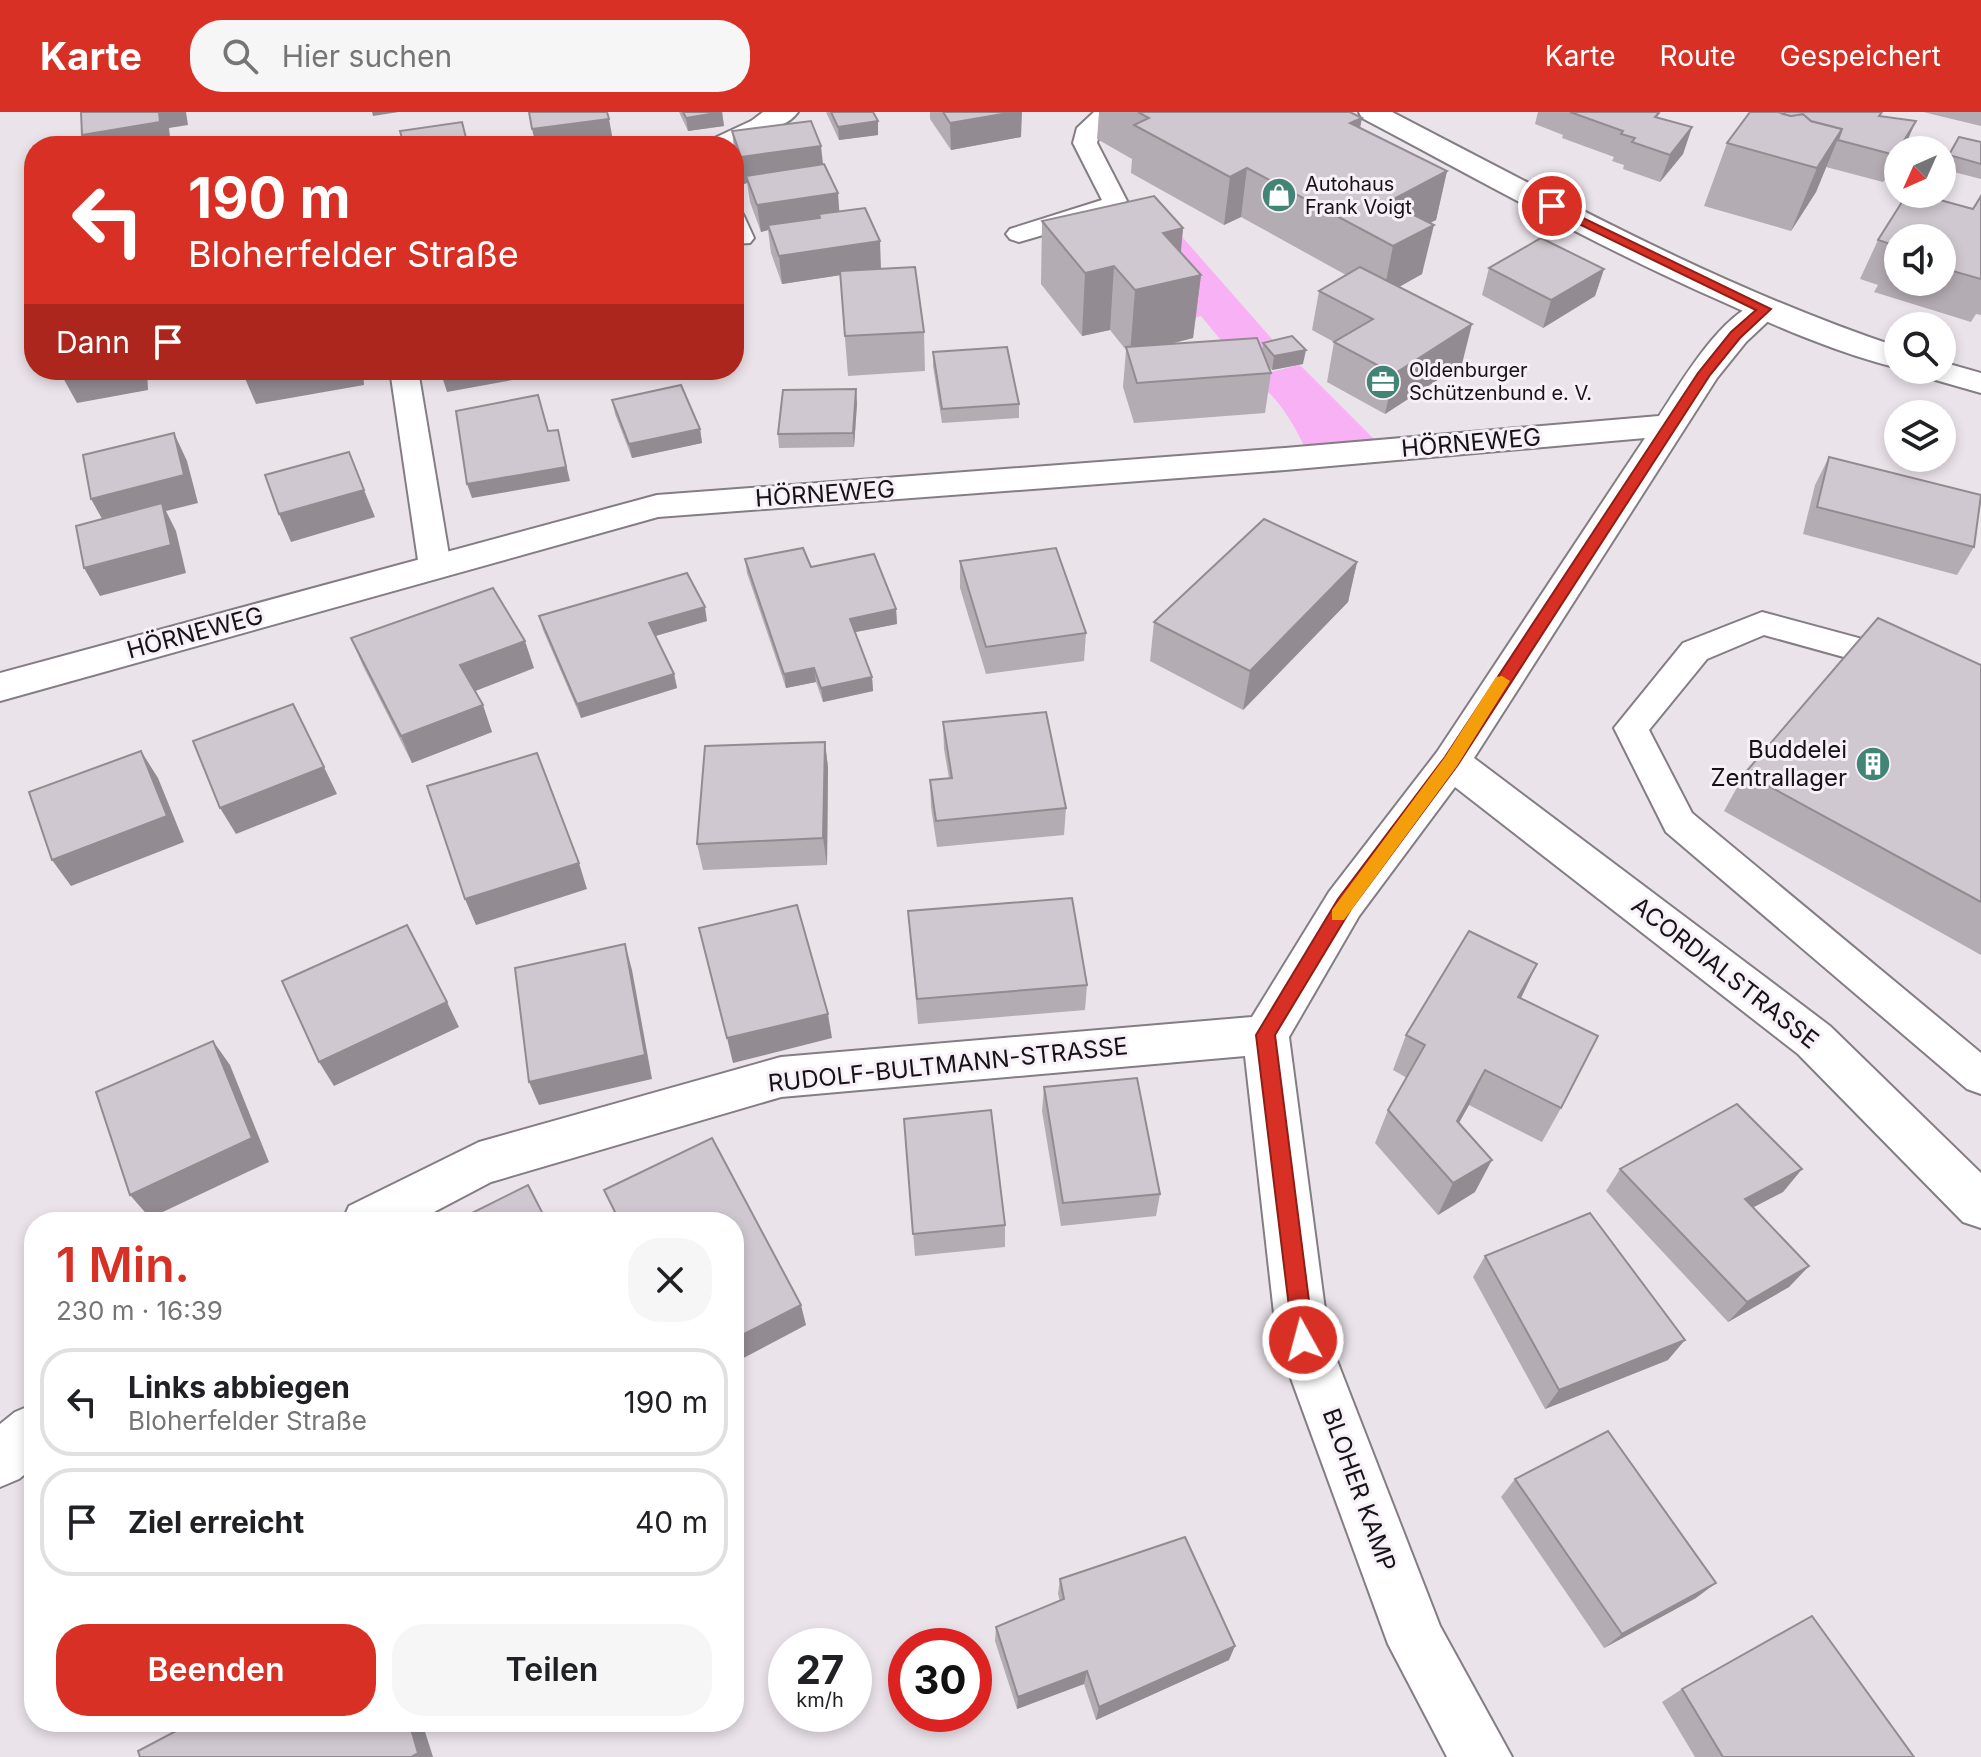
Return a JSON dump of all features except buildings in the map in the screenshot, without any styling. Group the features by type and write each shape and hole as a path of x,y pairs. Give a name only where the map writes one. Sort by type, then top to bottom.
{"street":[{"path":"1372,112 1641,251 1765,309 1884,353"},
{"path":"1266,1035 1344,904 1451,762 1704,373 1735,335 1765,309"},
{"path":"1956,376 1981,383"},
{"name":"HÖRNEWEG","path":"0,687 657,506 1285,459 1672,425"},
{"name":"ACORDIALSTRASSE","path":"1451,762 1814,1040 1981,1206"},
{"name":"RUDOLF-BULTMANN-STRASSE","path":"386,1212 479,1164 781,1077 1266,1035"},
{"name":"BLOHER KAMP","path":"1266,1035 1303,1340 1417,1644 1481,1757"},
{"path":"0,1460 24,1440"}],"lane":[{"path":"1019,234 1106,209 1115,201 1085,143 1089,128 1108,112"},
{"path":"736,136 775,117"},
{"path":"406,380 435,567"},
{"path":"1981,683 1762,623 1695,651 1631,728 1679,822 1981,1077"}],"shaded area":[{"path":"1177,231 1280,348 1227,361 1229,350 1201,316 1187,320"},
{"path":"1299,365 1376,441 1305,448 1283,409 1251,377"}],"slow traffic":[{"path":"1338,915 1451,762 1502,681"}],"place":[{"name":"Autohaus Frank Voigt","path":"1279,195"},
{"name":"Oldenburger Schützenbund e. V.","path":"1383,382"},
{"name":"Buddelei Zentrallager","path":"1873,764"}],"route":[{"path":"1303,1340 1266,1035 1344,904 1451,762 1704,373 1735,335 1765,309 1664,263 1552,206"}]}
